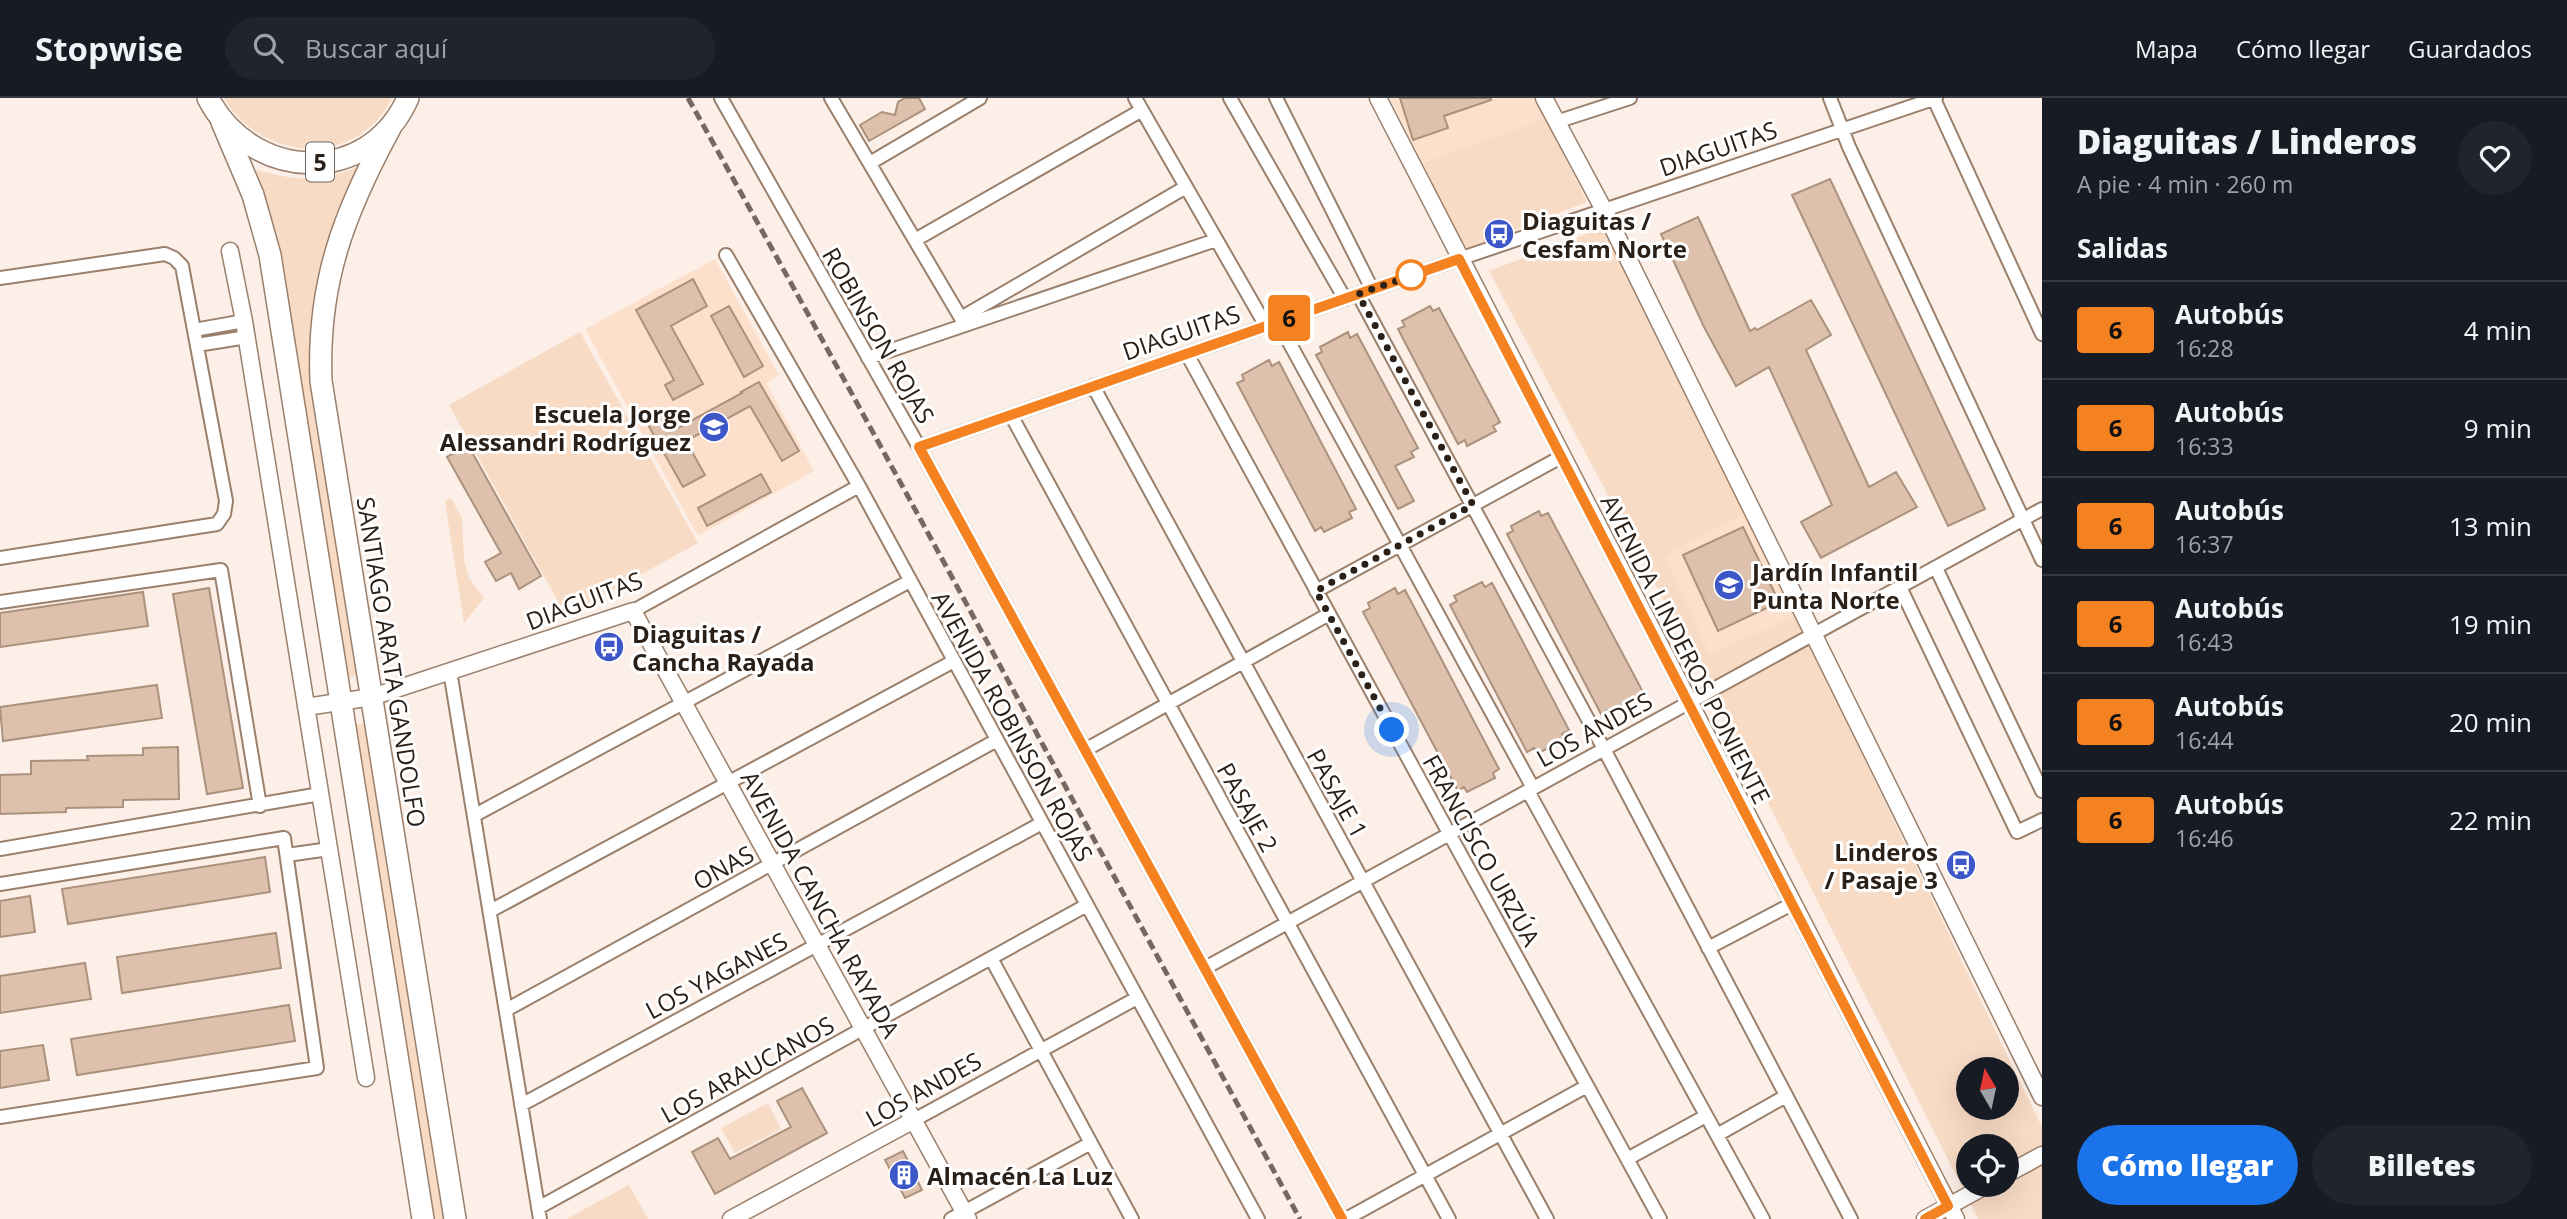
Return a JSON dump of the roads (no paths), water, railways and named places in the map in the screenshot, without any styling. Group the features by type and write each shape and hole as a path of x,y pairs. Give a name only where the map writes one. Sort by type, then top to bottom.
{"main road":[{"name":"5","path":"208,98 222,122 240,139 275,158 307,163 354,153 375,140 392,123 408,99"},
{"path":"222,122 253,195 270,255 423,1219"},
{"name":"SANTIAGO ARATA GANDOLFO","path":"392,123 346,218 331,270 321,339 324,411 454,1219"}],"street":[{"name":"ROBINSON ROJAS","path":"721,98 919,447 1344,1219"},
{"path":"831,98 963,321"},
{"path":"870,163 980,98"},
{"path":"1230,98 1345,299"},
{"path":"1276,98 1372,289"},
{"name":"AVENIDA LINDEROS PONIENTE","path":"1378,98 1952,1213"},
{"path":"1544,98 1604,210 2042,1097"},
{"path":"1556,122 1630,98"},
{"path":"1830,98 1842,130 2042,560"},
{"path":"1935,98 2042,334"},
{"name":"DIAGUITAS","path":"919,447 1459,259 1842,130 1915,101 1935,98"},
{"path":"915,240 1139,104 1216,240 1272,324 1400,545 1763,1219"},
{"path":"963,321 1186,187"},
{"path":"868,358 963,321 1216,240"},
{"path":"230,251 247,337 366,1078"},
{"path":"0,278 165,254 174,258 182,266 226,501 224,514 217,524 0,558"},
{"name":"AVENIDA ROBINSON ROJAS","path":"726,255 859,486 1258,1219"},
{"path":"1358,294 1604,749 1851,1219"},
{"path":"194,330 244,321"},
{"path":"197,345 247,337"},
{"name":"FRANCISCO URZÚA","path":"1187,354 1660,1219"},
{"name":"PASAJE 1","path":"1093,386 1547,1219"},
{"name":"PASAJE 2","path":"1011,415 1449,1219"},
{"path":"1316,591 1561,457"},
{"name":"DIAGUITAS","path":"306,707 372,697 633,611 859,486"},
{"name":"LOS ANDES","path":"1205,968 2042,509"},
{"path":"1936,568 2042,791"},
{"path":"0,602 221,570 260,806"},
{"path":"475,815 910,581"},
{"path":"1900,587 2017,832 2042,820"},
{"name":"AVENIDA CANCHA RAYADA","path":"633,611 914,1120 961,1217"},
{"path":"1085,750 1329,614"},
{"path":"490,911 954,661"},
{"path":"450,671 539,1214"},
{"name":"ONAS","path":"506,1010 997,740"},
{"path":"0,849 320,794"},
{"name":"LOS YAGANES","path":"521,1105 1042,823"},
{"path":"0,884 284,838 317,1068 0,1117"},
{"path":"287,855 329,849"},
{"path":"1708,948 1792,904"},
{"name":"LOS ARAUCANOS","path":"539,1214 1087,905"},
{"path":"991,958 1132,1219"},
{"name":"LOS ANDES","path":"731,1219 1137,998"},
{"path":"1344,1219 1587,1086"},
{"path":"1717,1135 1786,1096"},
{"path":"1627,1159 1706,1116"},
{"path":"961,1217 1091,1143"},
{"path":"2019,1167 2042,1155"},
{"path":"1925,1219 1952,1213 1972,1197"}],"railway":[{"path":"688,98 1300,1219"}],"place":[{"name":"Diaguitas / Cesfam Norte","path":"1499,234"},
{"name":"Escuela Jorge Alessandri Rodríguez","path":"714,427"},
{"name":"Jardín Infantil Punta Norte","path":"1729,585"},
{"name":"Diaguitas / Cancha Rayada","path":"609,647"},
{"name":"Linderos / Pasaje 3","path":"1961,865"},
{"name":"Almacén La Luz","path":"904,1175"}]}
